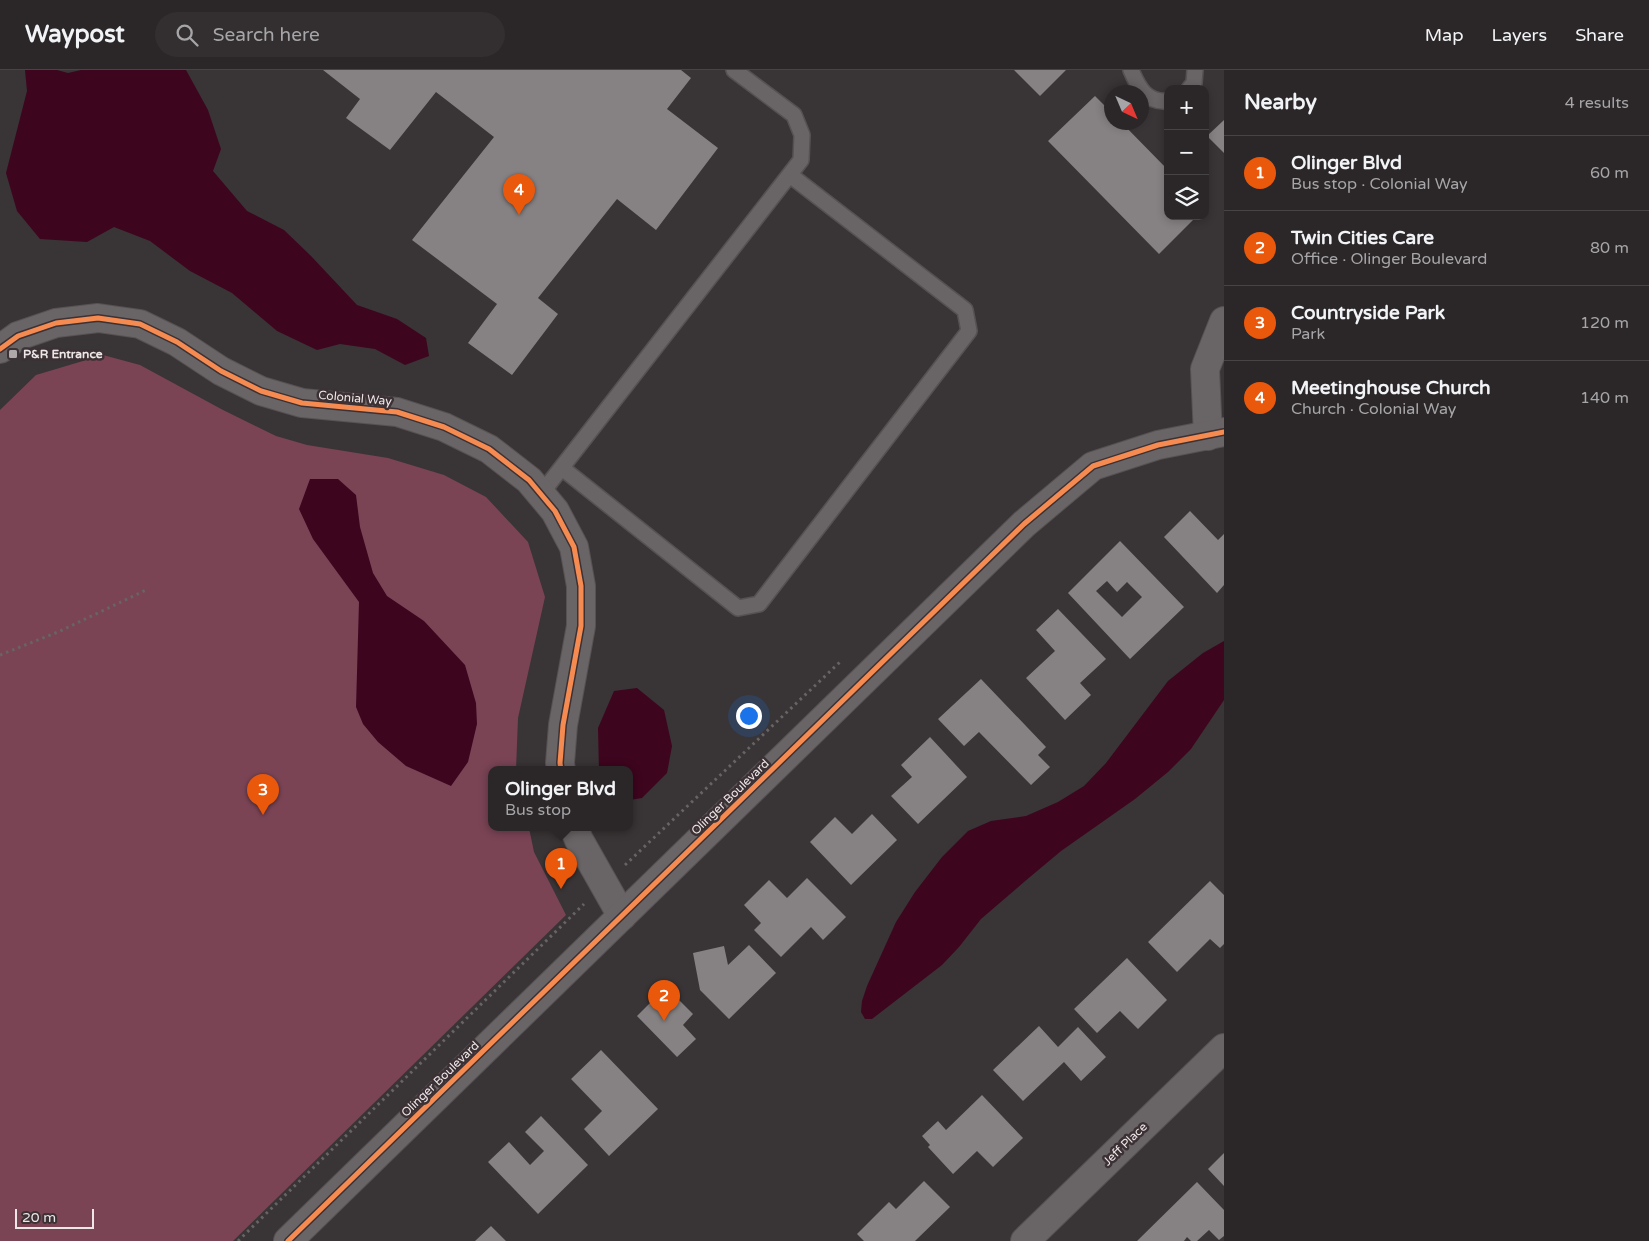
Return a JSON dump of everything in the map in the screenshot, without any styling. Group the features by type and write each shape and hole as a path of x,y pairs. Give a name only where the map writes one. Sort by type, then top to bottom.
{"street":[{"name":"Colonial Way","path":"0,349 18,336 56,323 98,318 140,324 177,342 222,371 261,391 302,403 397,412 444,426 489,449 529,480 555,511 574,547 581,586 581,626 563,725 560,766"},
{"path":"1216,434 1205,369 1224,321"},
{"name":"Olinger Boulevard","path":"288,1241 1024,524 1093,466 1158,445 1216,434"},
{"path":"575,831 622,916"},
{"name":"Jeff Place","path":"1025,1241 1224,1048"}],"lane":[{"path":"541,494 801,160 802,135 794,116 734,70"},
{"path":"1131,70 1137,86 1149,98 1164,100"},
{"path":"1192,85 1195,70"},
{"path":"562,468 738,608 759,604 969,331 964,310 790,175"}],"path":[{"path":"0,655 58,632 146,590"}],"shaded area":[{"path":"25,70 57,70 68,73 81,70 186,70 208,110 221,149 213,171 247,211 284,230 357,305 397,319 426,338 429,356 405,365 375,349 340,344 317,350 277,331 232,293 190,271 150,241 114,227 87,242 40,239 17,211 6,173 27,91"},
{"path":"103,355 140,365 276,436 307,445 388,458 444,475 486,497 528,542 545,597 518,718 516,766 488,766 488,831 530,831 534,852 566,915 233,1241 0,1241 0,410 36,375"},
{"path":"310,479 338,479 356,495 360,527 373,573 387,596 424,621 465,665 476,703 477,724 468,762 451,786 406,766 378,742 363,724 356,707 359,602 313,539 299,509"},
{"path":"1224,641 1224,700 1191,749 1168,772 1135,799 1061,851 981,919 942,965 872,1019 865,1019 861,1012 862,1001 896,922 915,892 942,857 968,831 991,821 1026,816 1058,802 1084,786 1106,763 1168,681 1203,653"},
{"path":"637,688 664,710 672,746 667,773 642,798 633,800 633,766 599,766 598,728 614,691"}],"building":[{"path":"323,70 681,70 691,78 667,109 718,148 656,230 617,199 538,298 558,314 512,375 468,343 497,304 412,240 494,137 436,92 390,150 346,118 360,99"},
{"path":"1014,70 1066,70 1040,96"},
{"path":"1095,96 1104,105 1104,130 1129,130 1164,166 1164,220 1193,220 1159,254 1048,141"},
{"path":"1224,120 1224,153 1209,138 1209,134"},
{"path":"1190,511 1218,540 1224,534 1224,585 1217,593 1164,537"},
{"path":"1120,541 1184,607 1130,659 1068,593","holes":["1107,581 1117,592 1127,582 1142,597 1122,617 1096,591"]},
{"path":"1058,609 1106,659 1080,683 1091,695 1065,720 1026,678 1055,651 1036,630"},
{"path":"981,679 1046,747 1038,755 1050,767 1031,785 979,732 964,746 938,719"},
{"path":"930,737 967,777 918,824 891,796 912,777 901,765"},
{"path":"872,814 897,840 851,885 810,842 835,817 852,834"},
{"path":"807,878 846,917 823,940 811,927 781,957 754,930 761,923 744,905 769,880 787,898"},
{"path":"1210,881 1224,895 1224,944 1220,948 1210,939 1177,972 1148,942"},
{"path":"749,945 776,973 729,1019 700,990 693,953 724,946 728,965"},
{"path":"1127,958 1167,1000 1138,1029 1120,1011 1097,1033 1074,1009"},
{"path":"666,987 693,1014 683,1025 696,1039 677,1057 637,1016"},
{"path":"1039,1026 1058,1047 1078,1027 1106,1057 1081,1081 1064,1062 1023,1101 993,1070"},
{"path":"601,1050 658,1109 609,1156 584,1129 602,1111 571,1079"},
{"path":"982,1095 1023,1138 993,1167 977,1151 953,1174 928,1147 930,1145 922,1136 938,1121 946,1130"},
{"path":"541,1116 588,1165 538,1214 488,1162 509,1142 530,1165 544,1151 525,1132"},
{"path":"1224,1153 1224,1186 1208,1169"},
{"path":"924,1181 950,1207 915,1241 864,1241 857,1234 889,1202 896,1209"},
{"path":"1197,1182 1224,1210 1224,1236 1219,1240 1209,1230 1197,1241 1191,1241 1187,1237 1184,1241 1137,1241"},
{"path":"491,1226 506,1241 475,1241"}],"cycle path":[{"path":"0,349 18,336 56,323 98,318 140,324 177,342 221,371 261,391 302,403 397,412 444,427 489,449 529,480 555,511 574,547 581,586 581,626 563,725 560,766"},
{"path":"288,1241 1024,524 1093,466 1158,445 1224,432"}],"place":[{"name":"Meetinghouse Church","path":"519,215"},
{"name":"P&R Entrance","path":"13,354"},
{"name":"Countryside Park","path":"263,815"},
{"name":"Olinger Blvd","path":"561,889"},
{"name":"Twin Cities Care","path":"664,1021"}]}
